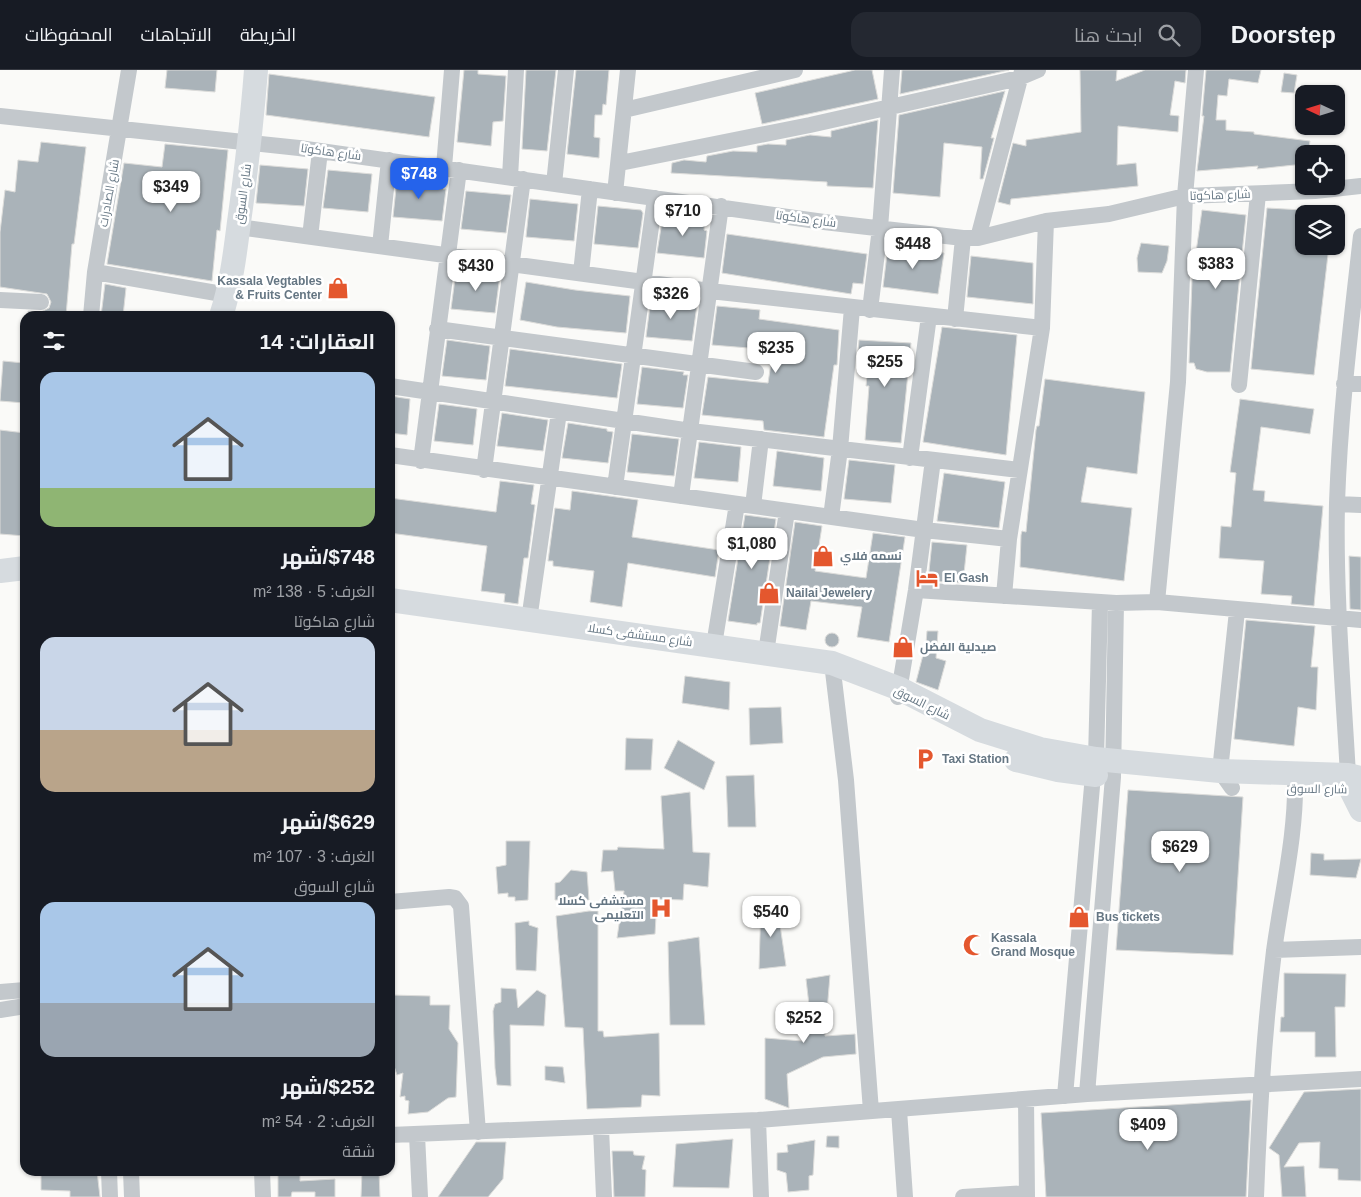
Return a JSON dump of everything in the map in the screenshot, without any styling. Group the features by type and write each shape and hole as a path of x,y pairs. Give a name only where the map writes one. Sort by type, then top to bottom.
{"main road":[{"name":"شارع السوق","path":"224,306 250,142 256,70"},
{"path":"0,571 20,569"},
{"name":"شارع مستشفى كسلا","path":"395,601 832,663 860,672 894,691"},
{"name":"شارع السوق","path":"894,691 998,737 1104,768 1226,779 1295,781 1357,788"}],"street":[{"name":"شارع الصادرات","path":"91,311 95,272 129,70"},
{"path":"421,461 448,255 452,70"},
{"path":"484,470 512,264 517,178 516,70"},
{"path":"554,184 566,70"},
{"path":"616,193 628,70"},
{"path":"624,110 795,70"},
{"path":"870,310 880,228 892,70"},
{"path":"620,163 890,108 1038,70"},
{"path":"1157,602 1178,382 1185,196 1196,70"},
{"path":"955,319 971,238 1021,74"},
{"name":"شارع هاكوتا","path":"0,116 119,131 320,150 616,193 880,228 971,238 1046,221 1109,214 1185,196 1258,194 1361,186"},
{"path":"310,237 320,150"},
{"path":"380,246 390,160"},
{"path":"581,273 590,189"},
{"path":"1239,385 1258,194"},
{"path":"615,487 655,198"},
{"path":"681,496 721,206"},
{"path":"1004,596 1009,539 1042,328 1046,221"},
{"path":"238,227 710,291 1042,328"},
{"path":"1357,788 1339,620 1337,504 1344,384 1361,236"},
{"path":"95,272 224,306"},
{"path":"0,300 41,302"},
{"path":"831,517 840,449 852,308"},
{"path":"910,458 929,316"},
{"path":"437,329 756,372"},
{"path":"1344,384 1361,384"},
{"path":"395,387 429,394 691,431 1019,470"},
{"path":"529,620 559,412"},
{"path":"714,646 761,440"},
{"path":"395,456 484,470 924,530 1009,539"},
{"path":"894,691 916,590 933,460"},
{"path":"1337,504 1361,505"},
{"path":"766,653 787,511"},
{"path":"916,590 1108,603 1157,602 1236,611 1339,620 1361,620"},
{"path":"1087,1094 1110,823 1104,768 1108,603"},
{"path":"1226,779 1236,611"},
{"path":"832,663 846,780 871,1111"},
{"path":"1065,1096 1090,821 1104,768"},
{"path":"1256,1197 1260,1084 1274,950 1289,868 1295,781"},
{"path":"1090,821 1110,823"},
{"path":"1085,870 1105,874"},
{"path":"395,902 448,897 455,898 461,906 478,1132"},
{"path":"1081,920 1101,923"},
{"path":"1274,950 1361,947"},
{"path":"1077,969 1097,972"},
{"path":"0,992 20,990"},
{"path":"0,1010 20,1007"},
{"path":"395,1136 758,1120 1087,1094 1176,1091 1260,1084 1361,1079"},
{"path":"963,1197 1027,1195 1026,1099"},
{"path":"899,1110 905,1197"},
{"path":"758,1120 762,1197"},
{"path":"601,1128 604,1197"},
{"path":"417,1134 420,1197"},
{"path":"109,1176 110,1197"},
{"path":"131,1176 132,1197"},
{"path":"262,1176 263,1197"}],"building":[{"path":"167,70 217,70 215,92 165,88"},
{"path":"464,70 478,70 478,74 506,76 503,121 493,122 491,146 457,142"},
{"path":"526,70 556,70 547,151 522,149"},
{"path":"576,70 609,70 606,105 603,104 602,115 595,115 594,137 600,138 599,158 567,154"},
{"path":"855,70 872,70 878,99 762,124 755,93"},
{"path":"902,70 1009,70 900,94"},
{"path":"1080,70 1117,70 1116,81 1145,70 1186,70 1185,83 1175,81 1170,115 1179,116 1178,132 1118,126 1117,165 1136,163 1138,186 1011,199 1010,205 998,202 1013,143 1026,146 1026,140 1081,132"},
{"path":"1206,70 1261,70 1258,83 1229,79 1227,96 1218,95 1216,120 1226,120 1226,130 1254,132 1254,134 1310,141 1309,145 1295,145 1295,165 1257,169 1258,166 1197,171 1204,116 1202,116"},
{"path":"1284,73 1297,75 1294,93 1281,92"},
{"path":"269,74 435,97 429,137 266,115"},
{"path":"1005,91 991,138 994,138 983,179 980,179 982,147 944,143 940,197 893,193 899,115"},
{"path":"878,120 873,188 827,186 827,182 671,173 672,163 684,160 706,162 707,156 733,151 757,152 757,146 768,144 786,145 786,140 810,135 831,137 831,131"},
{"path":"41,142 86,147 74,244 72,244 66,311 43,311 49,308 51,302 47,294 0,287 0,232 5,190 15,192 18,160 38,162"},
{"path":"165,144 228,150 220,231 217,230 212,281 107,264 124,163 162,167"},
{"path":"260,165 308,169 304,206 256,203"},
{"path":"328,170 372,174 368,212 323,208"},
{"path":"397,179 443,183 443,189 446,189 442,221 393,217"},
{"path":"466,191 511,195 506,233 461,229"},
{"path":"530,199 578,204 574,241 526,237"},
{"path":"598,206 641,210 643,213 638,248 594,244"},
{"path":"1267,208 1295,210 1295,255 1328,255 1314,375 1251,369"},
{"path":"1202,210 1246,215 1230,372 1207,372 1196,369 1194,363 1189,363 1192,280"},
{"path":"663,215 705,219 704,230 707,231 704,258 657,253"},
{"path":"727,234 867,254 863,284 853,283 851,294 722,273"},
{"path":"1141,243 1169,246 1167,261 1162,273 1138,272 1137,258"},
{"path":"888,246 944,253 938,294 883,287"},
{"path":"971,256 1033,263 1033,304 967,297"},
{"path":"456,271 500,275 495,313 451,309"},
{"path":"526,282 630,296 626,333 557,327 520,320"},
{"path":"105,284 126,288 124,311 102,311"},
{"path":"651,298 697,305 692,341 646,337"},
{"path":"717,306 760,310 759,319 839,330 837,365 834,365 824,437 764,430 763,421 702,415 708,377 768,383 773,350 712,345"},
{"path":"942,327 1017,335 1006,455 923,442"},
{"path":"447,340 490,346 486,380 442,376"},
{"path":"859,340 911,343 901,443 865,440 869,386 866,386 867,375 863,375 864,367 857,367"},
{"path":"510,349 622,364 617,398 505,386"},
{"path":"3,361 20,363 20,403 0,401"},
{"path":"642,367 684,372 683,375 688,375 683,408 637,404"},
{"path":"1045,379 1145,392 1137,474 1087,467 1081,502 1132,508 1124,581 1020,567 1021,535 1022,531 1026,532 1036,430 1037,426 1039,426"},
{"path":"395,397 410,399 407,435 395,434"},
{"path":"1240,399 1314,409 1310,434 1261,427 1253,490 1265,491 1264,501 1323,506 1314,606 1291,604 1292,596 1261,594 1264,561 1219,558 1221,526 1231,527 1236,473 1230,472"},
{"path":"439,404 477,409 473,445 434,441"},
{"path":"502,413 548,420 543,451 497,446"},
{"path":"568,423 607,429 607,431 613,432 608,463 562,458"},
{"path":"0,430 20,432 20,536 0,534"},
{"path":"632,434 679,439 674,476 627,472"},
{"path":"699,442 741,447 738,482 694,478"},
{"path":"777,451 824,458 821,491 773,486"},
{"path":"849,460 895,465 891,503 844,499"},
{"path":"944,473 1005,482 999,528 937,521"},
{"path":"500,481 534,485 531,504 535,505 528,558 524,558 518,604 504,602 505,594 481,591 487,546 395,534 395,499 496,512"},
{"path":"572,491 638,500 632,537 719,550 715,577 628,563 622,607 590,602 594,571 553,566 553,561 548,561 555,508 570,510"},
{"path":"745,515 776,519 760,623 757,623 757,625 728,621"},
{"path":"795,522 822,526 815,571 866,578 873,533 905,537 889,642 857,637 862,607 811,601 806,630 780,626"},
{"path":"932,542 967,545 963,583 928,581"},
{"path":"1349,556 1361,557 1361,610 1350,609"},
{"path":"1246,620 1315,626 1311,667 1318,667 1316,710 1298,707 1294,746 1234,739"},
{"path":"927,631 938,631 936,658 946,661 938,690 916,682 923,655 925,656"},
{"path":"832,633 837,635 839,640 837,645 832,647 827,645 825,640 827,635"},
{"path":"685,676 730,682 729,710 682,703"},
{"path":"781,707 783,743 750,745 749,708"},
{"path":"626,738 653,739 651,770 625,770"},
{"path":"678,740 715,762 704,790 664,768"},
{"path":"754,775 756,827 728,827 726,776"},
{"path":"1128,790 1243,797 1233,955 1116,950"},
{"path":"690,792 693,852 710,853 708,887 684,884 683,900 657,899 655,934 617,938 624,891 615,891 613,871 601,872 603,850 617,850 618,847 664,849 661,796"},
{"path":"506,841 530,841 528,900 515,901 515,897 508,897 508,893 498,894 496,867 506,865"},
{"path":"1311,853 1324,854 1324,860 1361,859 1356,878 1310,875"},
{"path":"571,870 587,872 589,900 555,900 555,883 560,882"},
{"path":"761,903 777,904 786,966 759,969"},
{"path":"598,911 598,1031 603,1031 604,1037 659,1033 660,1096 642,1095 641,1107 587,1109 583,1028 565,1027 556,916"},
{"path":"529,921 529,925 538,928 536,971 516,970 515,923"},
{"path":"699,937 705,1025 670,1025 668,942"},
{"path":"1284,973 1346,974 1345,1007 1335,1007 1336,1057 1315,1057 1315,1032 1280,1032 1281,1017 1284,1017"},
{"path":"830,975 825,1036 855,1034 856,1054 823,1057 787,1074 789,1108 765,1099 765,1038 803,1041 804,1005 809,1005 806,979"},
{"path":"501,988 516,989 518,1008 537,990 546,995 544,1026 510,1025 511,1086 497,1085 495,1068 493,1011 495,1004 501,1002"},
{"path":"395,995 430,996 430,1005 450,1005 449,1029 458,1043 456,1097 448,1098 428,1112 408,1114 409,1101 405,1100 405,1096 400,1097 403,1073 397,1075 395,1069"},
{"path":"545,1066 563,1067 565,1083 545,1080"},
{"path":"1361,1089 1361,1181 1338,1180 1338,1169 1319,1168 1320,1142 1299,1143 1284,1167 1304,1166 1306,1197 1282,1197 1279,1155 1269,1148 1304,1092"},
{"path":"1251,1100 1246,1197 1046,1197 1041,1113"},
{"path":"827,1136 839,1136 839,1148 826,1147"},
{"path":"733,1139 729,1188 673,1187 676,1144"},
{"path":"815,1140 813,1175 809,1176 809,1190 788,1192 786,1173 777,1170 777,1153 788,1152 787,1145"},
{"path":"476,1142 506,1142 503,1179 488,1197 438,1197"},
{"path":"612,1151 633,1151 634,1155 645,1156 642,1169 646,1170 645,1197 614,1197"},
{"path":"41,1176 98,1176 100,1197 70,1197 70,1191 41,1190"},
{"path":"278,1176 300,1176 300,1181 335,1179 335,1197 315,1197 315,1192 292,1192 291,1197 278,1197"},
{"path":"362,1176 379,1176 380,1197 361,1197"}],"place":[{"name":"Kassala Vegtables & Fruits Center","path":"338,288"},
{"name":"نسمه فلاي","path":"823,556"},
{"name":"El Gash","path":"927,578"},
{"name":"Nailai Jewelery","path":"769,593"},
{"name":"صيدلية الفضل","path":"903,647"},
{"name":"Taxi Station","path":"925,759"},
{"name":"مستشفى كسلا التعليمى","path":"661,908"},
{"name":"Bus tickets","path":"1079,917"},
{"name":"Kassala Grand Mosque","path":"974,945"}]}
